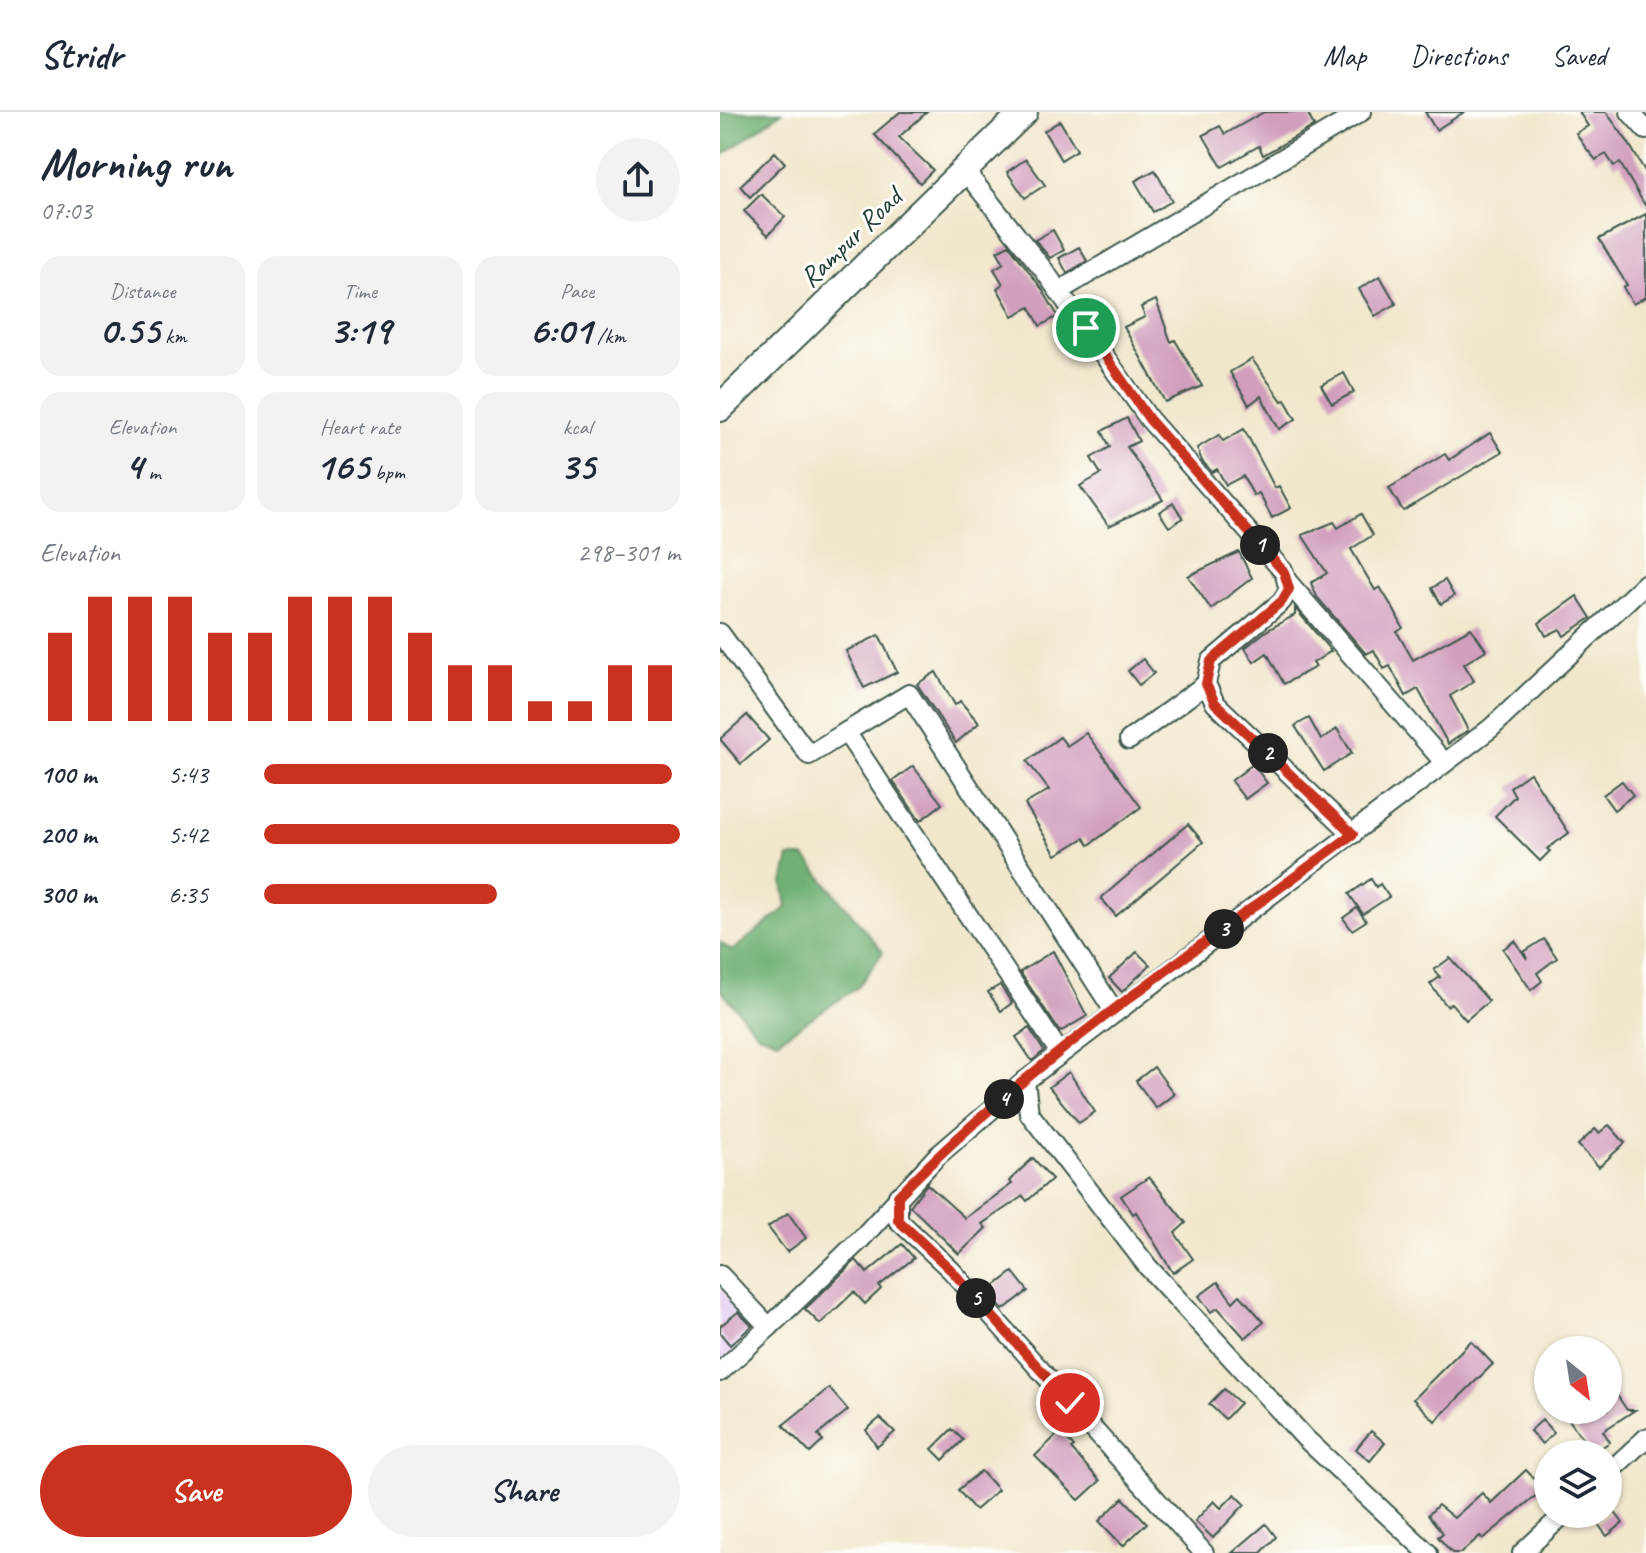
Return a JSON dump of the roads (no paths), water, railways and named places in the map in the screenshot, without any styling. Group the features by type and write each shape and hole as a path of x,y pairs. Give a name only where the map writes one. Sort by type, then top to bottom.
{"main road":[{"name":"Rampur Road","path":"720,408 1024,112"}],"street":[{"path":"1059,291 1361,112"},
{"path":"1630,112 1646,130"},
{"path":"965,171 1059,291 1149,419 1284,572 1289,589 1282,601 1211,661 1206,684 1215,703 1353,834"},
{"path":"1287,581 1443,761"},
{"path":"720,1372 861,1239 936,1157 1025,1081 1353,834 1443,761 1491,728 1646,583"},
{"path":"720,633 809,755 909,694 1114,1011"},
{"path":"1129,740 1206,684"},
{"path":"846,732 1060,1053"},
{"path":"1025,1081 1029,1113 1148,1267 1305,1438 1428,1553"},
{"path":"898,1196 898,1220 951,1270 1204,1553"},
{"path":"861,1239 890,1229 914,1237"},
{"path":"720,1275 769,1327"},
{"path":"1622,1460 1646,1438"},
{"path":"1522,1553 1549,1528"}]}
